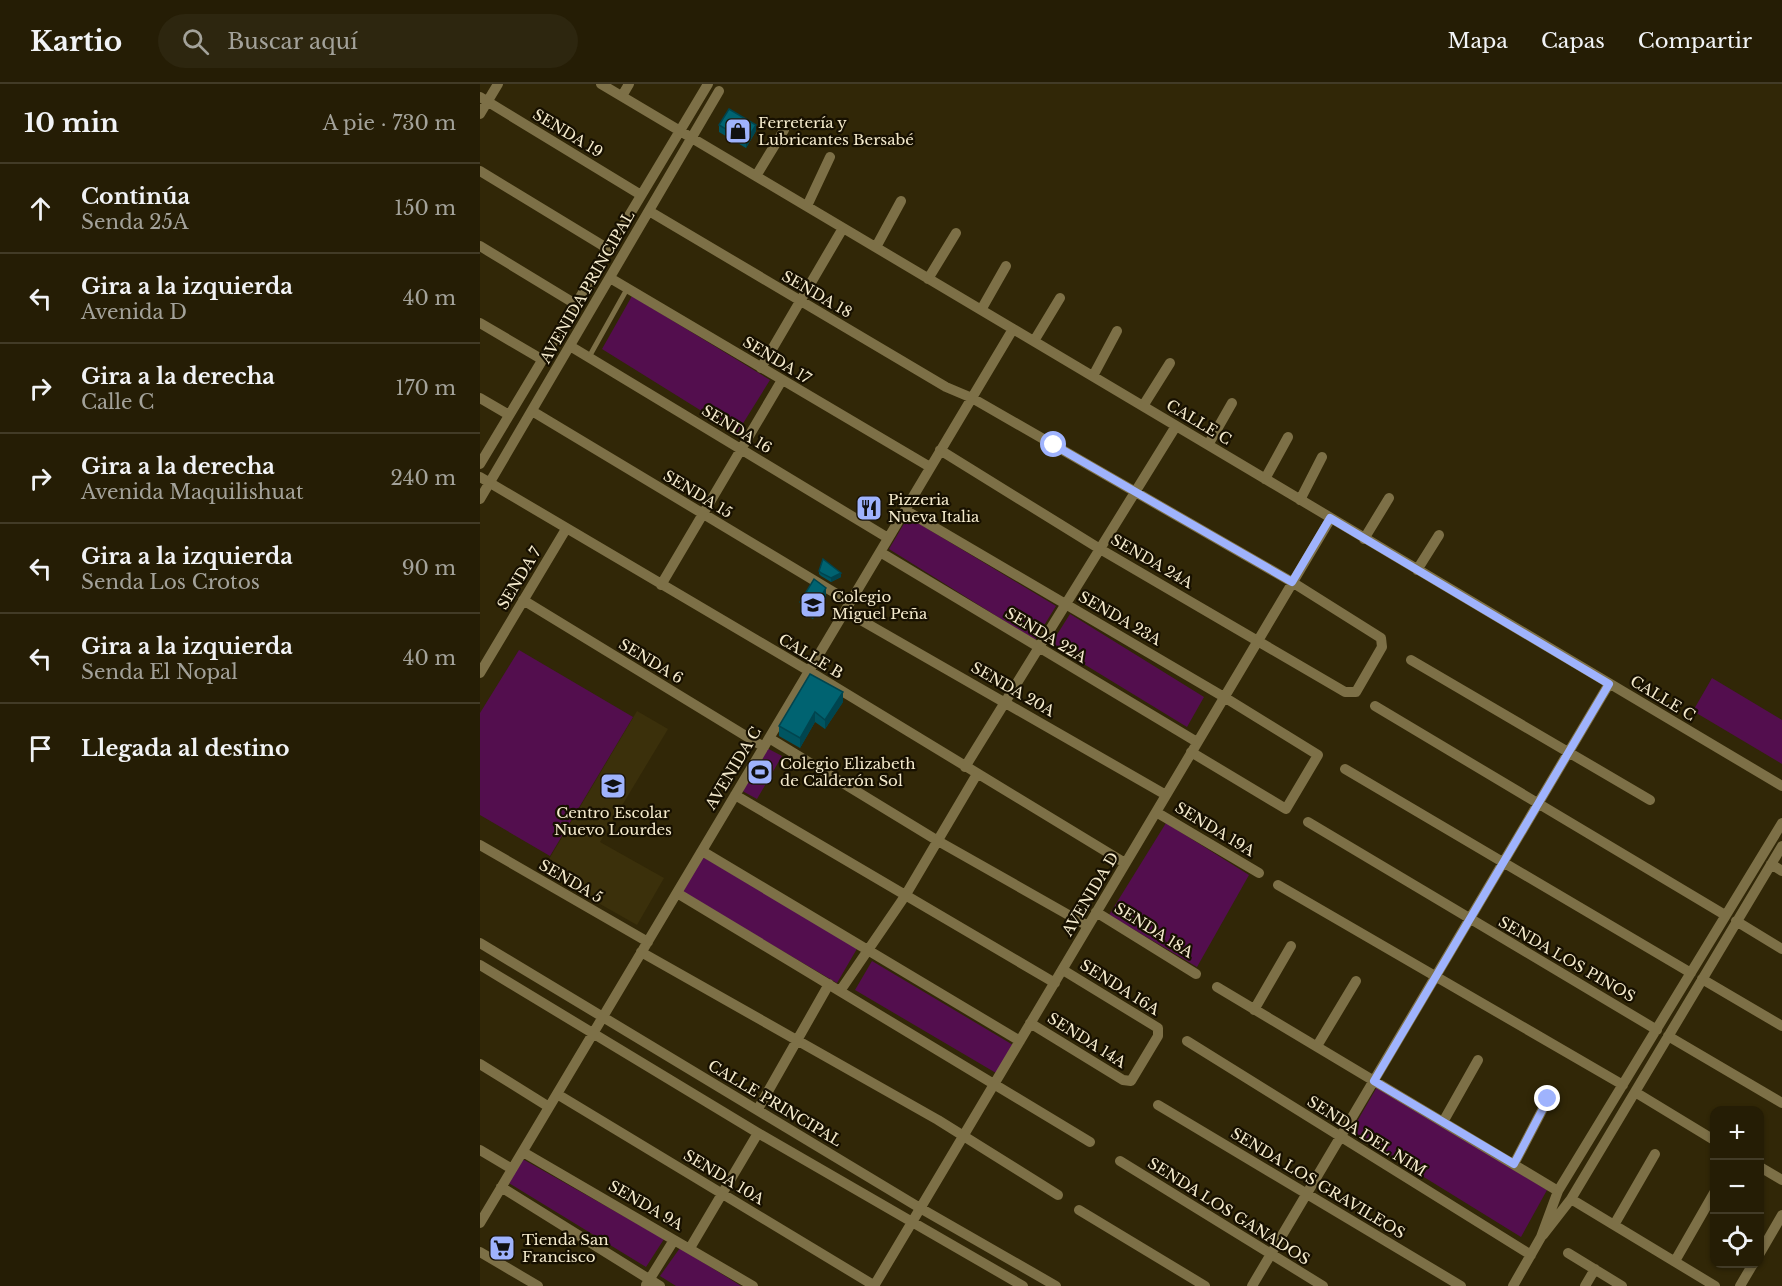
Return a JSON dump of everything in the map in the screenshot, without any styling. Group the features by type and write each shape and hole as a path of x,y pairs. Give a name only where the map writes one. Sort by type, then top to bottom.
{"street":[{"path":"480,114 484,99 498,84"},
{"name":"CALLE C","path":"601,84 1782,786"},
{"path":"622,96 629,84"},
{"name":"AVENIDA PRINCIPAL","path":"480,464 708,84"},
{"name":"AVENIDA PRINCIPAL","path":"480,499 485,480 532,411 719,91"},
{"name":"SENDA 19","path":"484,99 641,195"},
{"path":"756,176 784,130"},
{"path":"807,206 830,157"},
{"path":"480,171 610,250"},
{"path":"876,247 901,201"},
{"name":"SENDA 18","path":"649,211 946,387 972,398 1292,582 1381,638 1382,642 1356,692 1351,694"},
{"path":"761,368 802,303 843,228"},
{"path":"928,279 956,233"},
{"path":"480,246 577,305"},
{"path":"981,310 1006,266"},
{"name":"SENDA 17","path":"610,278 930,467"},
{"path":"1034,341 1060,298"},
{"path":"480,323 543,360"},
{"name":"AVENIDA C","path":"480,1223 1013,329"},
{"path":"1093,376 1117,331"},
{"name":"SENDA 16","path":"570,346 888,538"},
{"path":"1143,406 1170,363"},
{"path":"661,585 782,380"},
{"path":"480,398 509,415"},
{"path":"1208,445 1232,403"},
{"name":"SENDA 15","path":"532,411 703,514 847,607"},
{"path":"965,766 1176,426"},
{"path":"1264,478 1288,437"},
{"name":"SENDA 24A","path":"940,450 1100,549 1351,694"},
{"path":"1300,500 1322,457"},
{"name":"CALLE B","path":"485,480 809,671 1125,863"},
{"path":"1364,539 1389,498"},
{"name":"SENDA 23A","path":"905,510 1224,697 1318,755 1286,809"},
{"name":"AVENIDA D","path":"875,1286 1330,518"},
{"name":"SENDA 7","path":"480,673 566,529"},
{"path":"1417,570 1439,535"},
{"name":"SENDA 22A","path":"880,552 1194,747 1286,809"},
{"name":"SENDA 6","path":"523,600 1088,926"},
{"name":"SENDA 20A","path":"847,607 1166,795"},
{"path":"1411,660 1650,801"},
{"path":"1252,1286 1609,684"},
{"path":"1375,706 1725,915"},
{"path":"1346,769 1691,973"},
{"path":"840,991 905,896 977,774"},
{"path":"735,795 1054,983"},
{"name":"SENDA 19A","path":"1156,812 1259,873"},
{"name":"SENDA LOS PINOS","path":"1308,822 1657,1029"},
{"path":"1513,1286 1540,1238 1558,1191 1782,823"},
{"name":"SENDA 5","path":"480,845 648,942"},
{"path":"1540,1238 1571,1199 1782,846"},
{"path":"702,851 1020,1041"},
{"path":"1771,864 1782,871"},
{"path":"1278,885 1623,1085"},
{"path":"677,893 1090,1142"},
{"name":"SENDA 18A","path":"1096,912 1196,974"},
{"path":"1736,921 1782,949"},
{"name":"CALLE PRINCIPAL","path":"480,943 920,1208 1056,1286"},
{"path":"1254,1010 1291,946"},
{"path":"642,952 964,1135 1058,1195"},
{"path":"480,965 758,1132 1023,1286"},
{"name":"SENDA 16A","path":"1063,970 1158,1028 1159,1032 1128,1082"},
{"path":"1702,979 1782,1026"},
{"path":"1317,1046 1356,981"},
{"path":"758,1109 829,984"},
{"path":"1217,987 1558,1191"},
{"name":"SENDA 14A","path":"1030,1023 1128,1082"},
{"path":"1668,1036 1782,1103"},
{"name":"SENDA DEL NIM","path":"1187,1041 1531,1255"},
{"path":"1443,1122 1478,1060"},
{"path":"480,1064 549,1107"},
{"path":"1635,1092 1710,1138"},
{"name":"SENDA 10A","path":"557,1094 875,1286"},
{"path":"1514,1164 1548,1099"},
{"name":"SENDA LOS GRAVILEOS","path":"1158,1106 1461,1286"},
{"path":"690,1248 758,1132"},
{"path":"480,1150 512,1169"},
{"name":"SENDA 9A","path":"523,1152 753,1286"},
{"path":"1614,1225 1655,1154"},
{"name":"SENDA LOS GANADOS","path":"1120,1161 1323,1286"},
{"path":"1764,1169 1782,1180"},
{"path":"501,1188 648,1283 660,1286"},
{"path":"1571,1199 1715,1286"},
{"path":"1675,1261 1710,1200"},
{"path":"1079,1210 1205,1286"},
{"path":"1764,1246 1782,1215"},
{"path":"648,1283 674,1239"},
{"path":"480,1252 538,1286"},
{"path":"1568,1253 1622,1286"},
{"path":"1003,1274 1012,1260"},
{"path":"1740,1286 1750,1268"},
{"path":"1585,1286 1594,1269"}],"lane":[{"path":"589,357 627,289"}],"shaded area":[{"path":"632,296 770,380 737,433 602,349"},
{"path":"908,517 1056,606 1035,640 889,549"},
{"path":"1070,614 1204,697 1187,727 1051,644"},
{"path":"519,650 633,717 550,856 480,815 480,713"},
{"path":"1712,678 1782,720 1782,764 1693,711"},
{"name":"Centro Escolar Nuevo Lourdes","path":"637,711 668,729 600,842 664,878 637,925 542,871"},
{"name":"Colegio Elizabeth de Calderón Sol","path":"763,746 782,756 757,799 737,788"},
{"path":"1166,823 1249,875 1197,967 1109,915"},
{"path":"703,857 858,947 837,983 682,892"},
{"path":"872,961 1013,1045 996,1073 855,990"},
{"path":"1377,1087 1547,1190 1521,1237 1351,1132"},
{"path":"519,1157 664,1239 646,1267 507,1182"},
{"path":"680,1248 741,1286 676,1286 660,1276"}],"building":[{"name":"Ferretería y Lubricantes Bersabé","path":"729,109 756,125 746,141 719,125"},
{"path":"867,497 881,506 874,513 861,507"},
{"path":"823,559 841,573 831,578 821,573 819,571"},
{"path":"814,579 826,588 813,610 800,602"},
{"name":"Colegio Elizabeth de Calderón Sol","path":"810,674 843,692 825,720 815,712 800,738 779,726"}],"place":[{"name":"Ferretería y Lubricantes Bersabé","path":"738,131"},
{"name":"Pizzeria Nueva Italia","path":"869,508"},
{"name":"Colegio Miguel Peña","path":"813,605"},
{"name":"Colegio Elizabeth de Calderón Sol","path":"760,772"},
{"name":"Centro Escolar Nuevo Lourdes","path":"613,786"},
{"name":"Tienda San Francisco","path":"502,1248"}],"route":[{"path":"1054,445 1292,582 1330,518 1609,684 1374,1081 1514,1164 1548,1099"}]}
